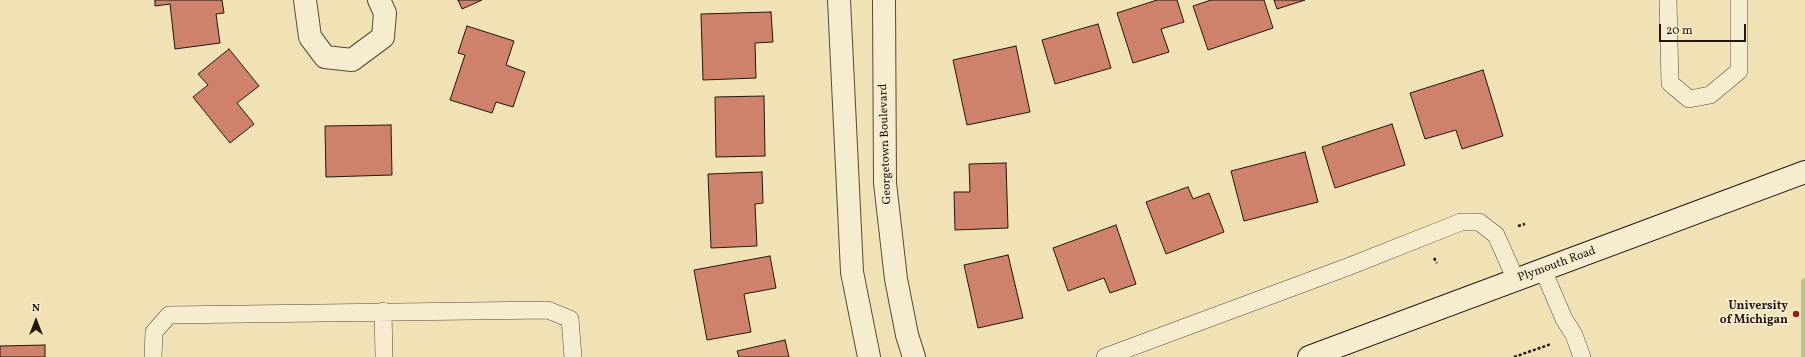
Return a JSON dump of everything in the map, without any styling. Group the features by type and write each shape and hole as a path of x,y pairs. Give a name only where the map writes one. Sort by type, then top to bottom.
{"street":[{"path":"305,0 310,37 325,57 352,60 383,37 385,13 379,0"},
{"path":"839,0 852,272 869,357"},
{"name":"Georgetown Boulevard","path":"884,0 885,183 896,279 907,336 914,357"},
{"name":"Plymouth Road","path":"1314,356 1805,172"}],"lane":[{"path":"1668,0 1670,83 1689,99 1710,95 1739,71 1739,0"},
{"path":"1105,357 1254,302 1461,222 1479,222 1496,235 1516,280"},
{"path":"1543,270 1564,319 1574,336 1582,357"},
{"path":"153,357 154,332 169,315 548,310 570,319 573,357"},
{"path":"383,312 384,357"}],"path":[{"path":"1434,258 1437,263"},
{"path":"1514,357 1558,341"}],"green space":[{"path":"1805,278 1805,357 1801,357 1801,280"}],"building":[{"path":"155,0 222,0 224,13 216,14 220,43 175,49 170,4 155,6"},
{"path":"458,0 482,0 462,9"},
{"path":"1157,0 1177,0 1184,22 1161,29 1169,52 1133,63 1117,13"},
{"path":"1211,0 1264,0 1273,28 1208,50 1193,6"},
{"path":"1274,0 1305,0 1277,9"},
{"path":"771,12 773,42 755,43 756,78 703,80 701,14"},
{"path":"1098,24 1111,68 1055,84 1042,40"},
{"path":"467,26 514,41 506,65 525,72 513,107 496,102 492,113 450,100 465,55 458,53"},
{"path":"1016,46 1030,112 967,125 953,60"},
{"path":"229,49 259,86 237,103 254,124 230,143 193,97 208,85 198,74"},
{"path":"1483,70 1503,136 1462,149 1456,130 1425,139 1410,93"},
{"path":"764,96 765,156 716,157 715,97"},
{"path":"1392,124 1405,165 1335,188 1322,147"},
{"path":"391,125 392,175 326,177 325,126"},
{"path":"1305,152 1318,202 1244,221 1231,171"},
{"path":"1006,163 1008,228 955,230 954,192 970,192 969,164"},
{"path":"762,172 763,203 755,204 757,246 711,248 708,174"},
{"path":"1188,187 1193,199 1209,193 1224,232 1166,254 1146,202"},
{"path":"1116,225 1136,284 1110,293 1104,278 1068,291 1053,248"},
{"path":"1008,255 1023,318 978,328 964,265"},
{"path":"770,256 776,288 744,294 751,332 707,340 694,270"},
{"path":"785,340 789,357 739,357 737,351"},
{"path":"45,345 45,357 0,357 0,346"}],"place":[{"name":"University of Michigan","path":"1796,314"}]}
